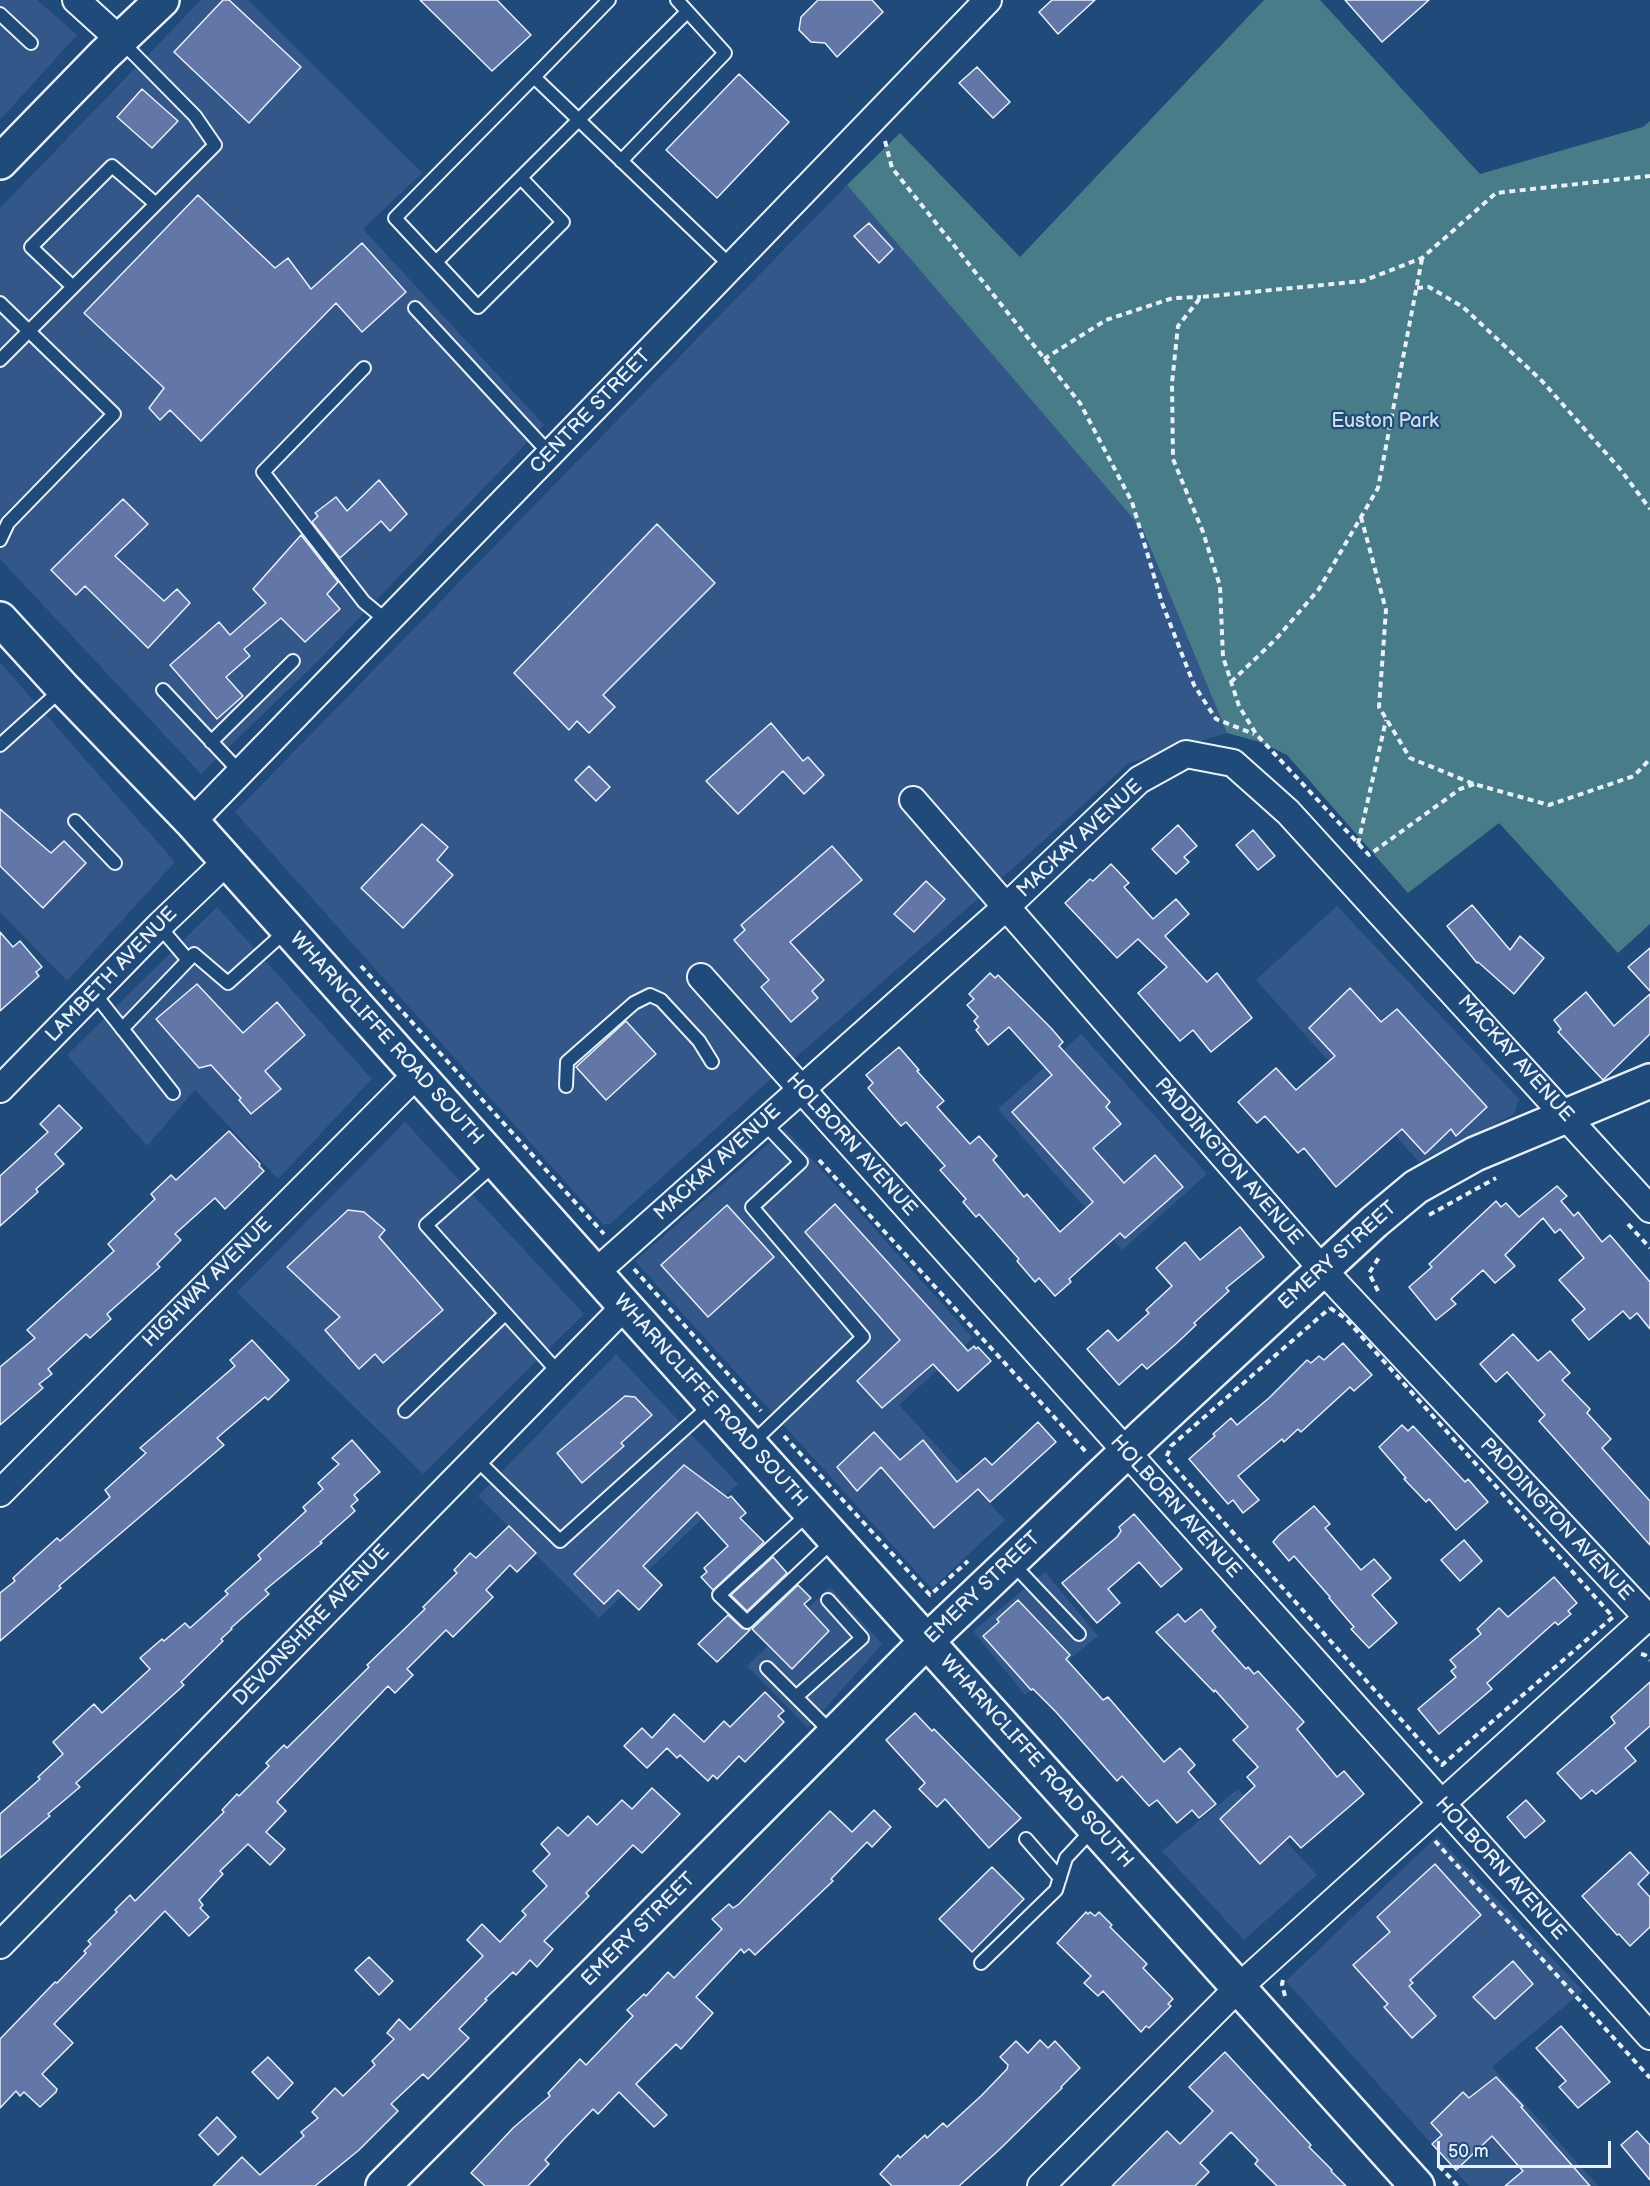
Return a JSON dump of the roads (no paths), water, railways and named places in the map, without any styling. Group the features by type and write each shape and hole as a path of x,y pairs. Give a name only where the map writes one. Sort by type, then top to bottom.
{"main road":[{"path":"0,162 162,0"},
{"name":"WHARNCLIFFE ROAD SOUTH","path":"0,619 192,822 225,862 713,1403 761,1435 810,1512 1238,1988 1426,2173"},
{"name":"EMERY STREET","path":"383,2186 927,1641 1374,1222 1416,1187 1475,1154 1650,1081"}],"street":[{"path":"76,0 120,40"},
{"name":"CENTRE STREET","path":"192,822 988,0"},
{"name":"MACKAY AVENUE","path":"595,1273 763,1121 1005,908 1139,780 1186,754 1233,763 1288,812 1650,1209"},
{"name":"PADDINGTON AVENUE","path":"913,800 1322,1269 1649,1618"},
{"name":"LAMBETH AVENUE","path":"0,1089 159,926 225,862"},
{"name":"HOLBORN AVENUE","path":"701,977 1650,2037"},
{"name":"HIGHWAY AVENUE","path":"0,1493 417,1074"},
{"name":"DEVONSHIRE AVENUE","path":"0,1945 625,1306"},
{"path":"1041,2186 1238,1988 1649,1618"}],"lane":[{"path":"521,178 563,222 478,307 395,218 609,0"},
{"path":"621,161 725,53 677,0"},
{"path":"436,262 687,12"},
{"path":"0,14 31,43"},
{"path":"0,360 215,145 195,116 120,40"},
{"path":"534,78 731,267"},
{"path":"73,287 31,247 112,166 156,204"},
{"path":"0,303 114,414 8,523 0,540"},
{"path":"415,308 550,454"},
{"path":"364,368 263,472 364,602 387,621"},
{"path":"211,742 293,661"},
{"path":"0,745 63,688"},
{"path":"163,690 240,772"},
{"path":"75,821 115,863"},
{"path":"159,926 188,960"},
{"path":"122,1029 194,954 228,983 287,930"},
{"path":"94,993 173,1093"},
{"path":"566,1086 567,1062 634,1002 650,995 661,1000 699,1041 712,1062"},
{"path":"761,1435 863,1337 752,1207 801,1162 763,1121"},
{"path":"496,1163 426,1225 559,1373"},
{"path":"405,1411 504,1314"},
{"path":"476,1459 560,1541 713,1403"},
{"path":"810,1512 719,1594 747,1622 835,1539"},
{"path":"1011,1562 1079,1634"},
{"path":"796,1698 862,1638 828,1600"},
{"path":"767,1668 834,1735"},
{"path":"981,1963 1056,1890 1066,1858 1095,1828"},
{"path":"1026,1839 1060,1878"}],"park label":[{"name":"Euston Park","path":"1385,422"}]}
